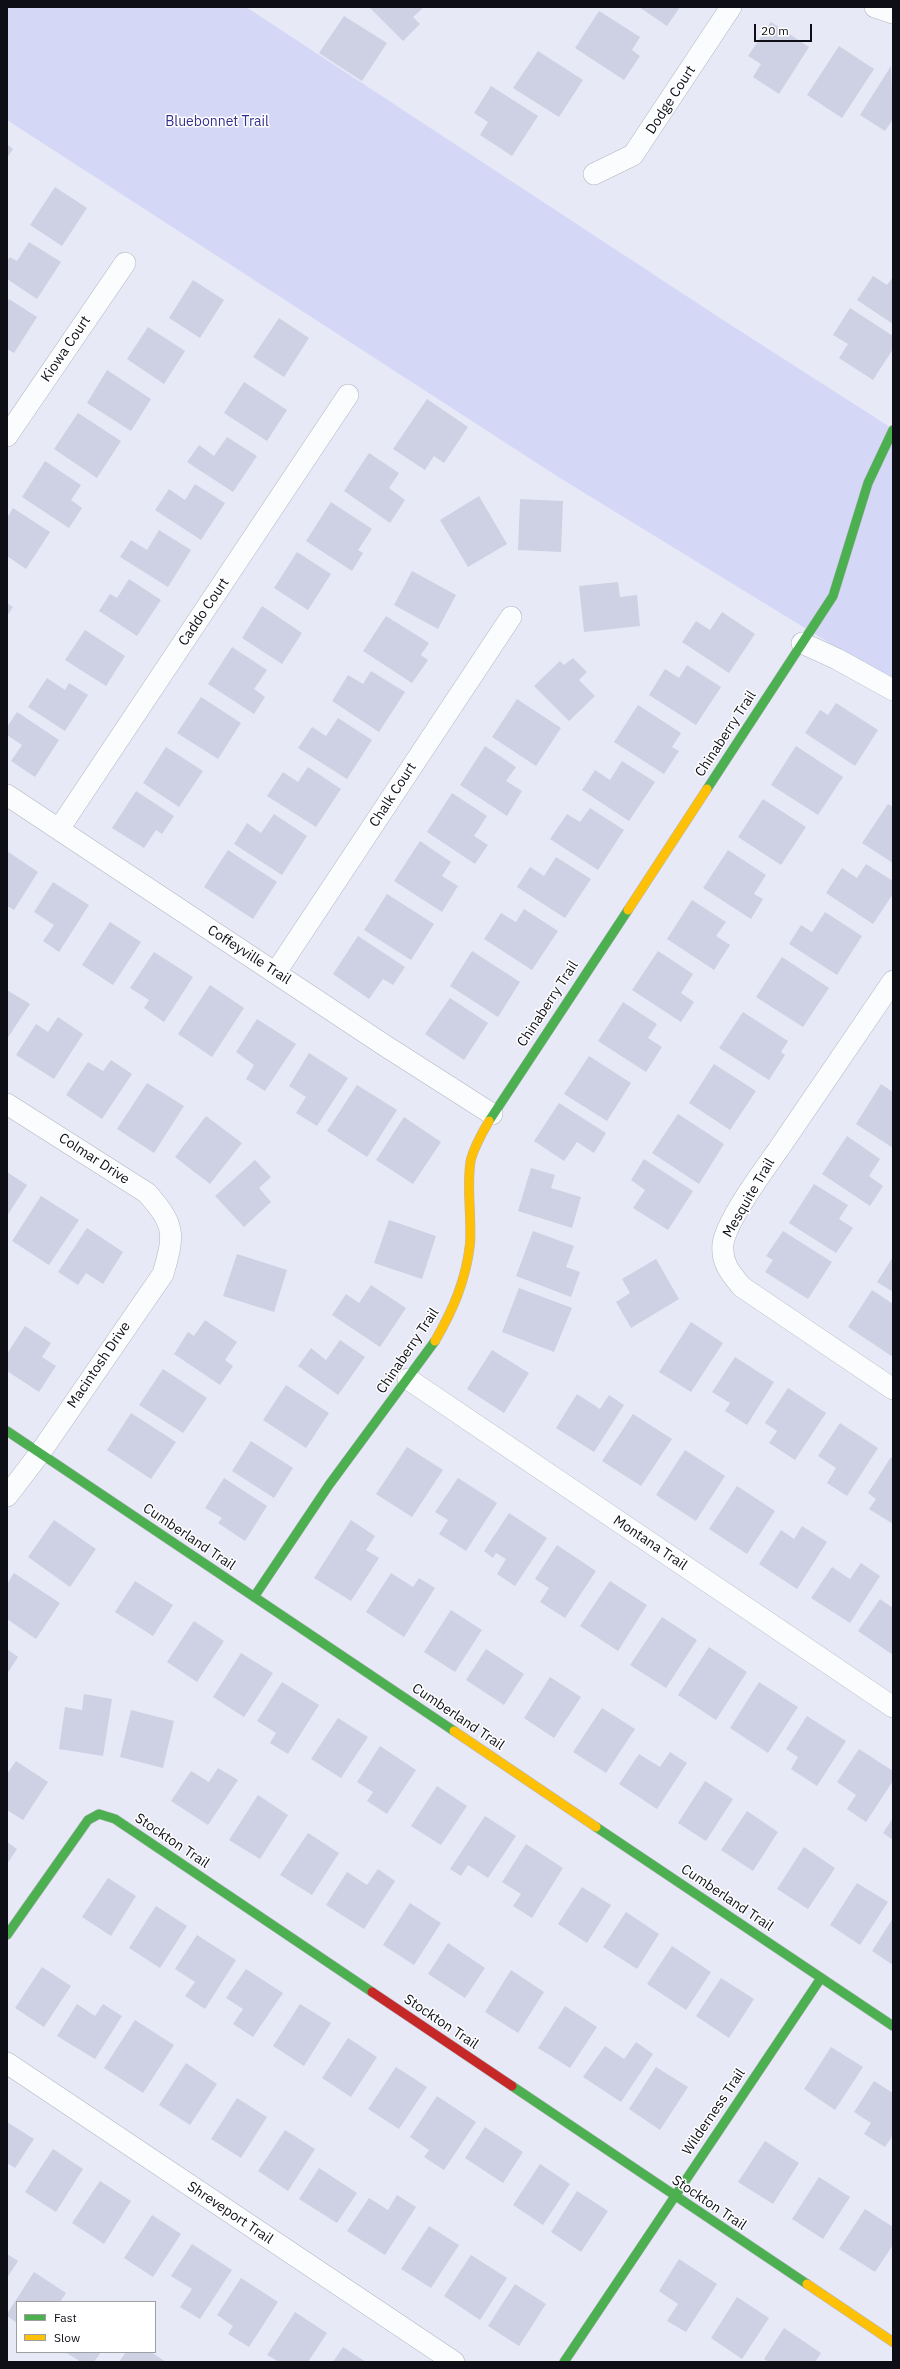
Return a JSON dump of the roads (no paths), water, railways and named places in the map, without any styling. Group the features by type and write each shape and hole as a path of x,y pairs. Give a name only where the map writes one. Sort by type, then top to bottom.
{"street":[{"name":"Dodge Court","path":"594,174 633,155 731,7"},
{"path":"875,7 893,13"},
{"name":"Kiowa Court","path":"7,436 125,263"},
{"name":"Caddo Court","path":"59,829 348,395"},
{"name":"Chinaberry Trail","path":"254,1597 329,1485 434,1342 453,1309 464,1279 470,1244 471,1160 480,1135 492,1114 833,596 868,484 893,430"},
{"name":"Chalk Court","path":"276,972 511,617"},
{"path":"802,643 837,659 893,690"},
{"name":"Coffeyville Trail","path":"7,795 384,1045 492,1114"},
{"name":"Mesquite Trail","path":"893,981 753,1185 728,1229 723,1244 724,1261 730,1274 742,1287 893,1389"},
{"name":"Colmar Drive","path":"7,1104 147,1193 164,1213 170,1226"},
{"name":"Macintosh Drive","path":"7,1496 40,1453 163,1274 170,1250 170,1226"},
{"name":"Montana Trail","path":"408,1379 893,1707"},
{"name":"Cumberland Trail","path":"7,1431 893,2026"},
{"name":"Stockton Trail","path":"7,1935 88,1820 99,1814 115,1819 893,2342"},
{"name":"Wilderness Trail","path":"564,2362 821,1978"},
{"name":"Shreveport Trail","path":"7,2063 454,2362"}],"park label":[{"name":"Bluebonnet Trail","path":"217,122"}]}
